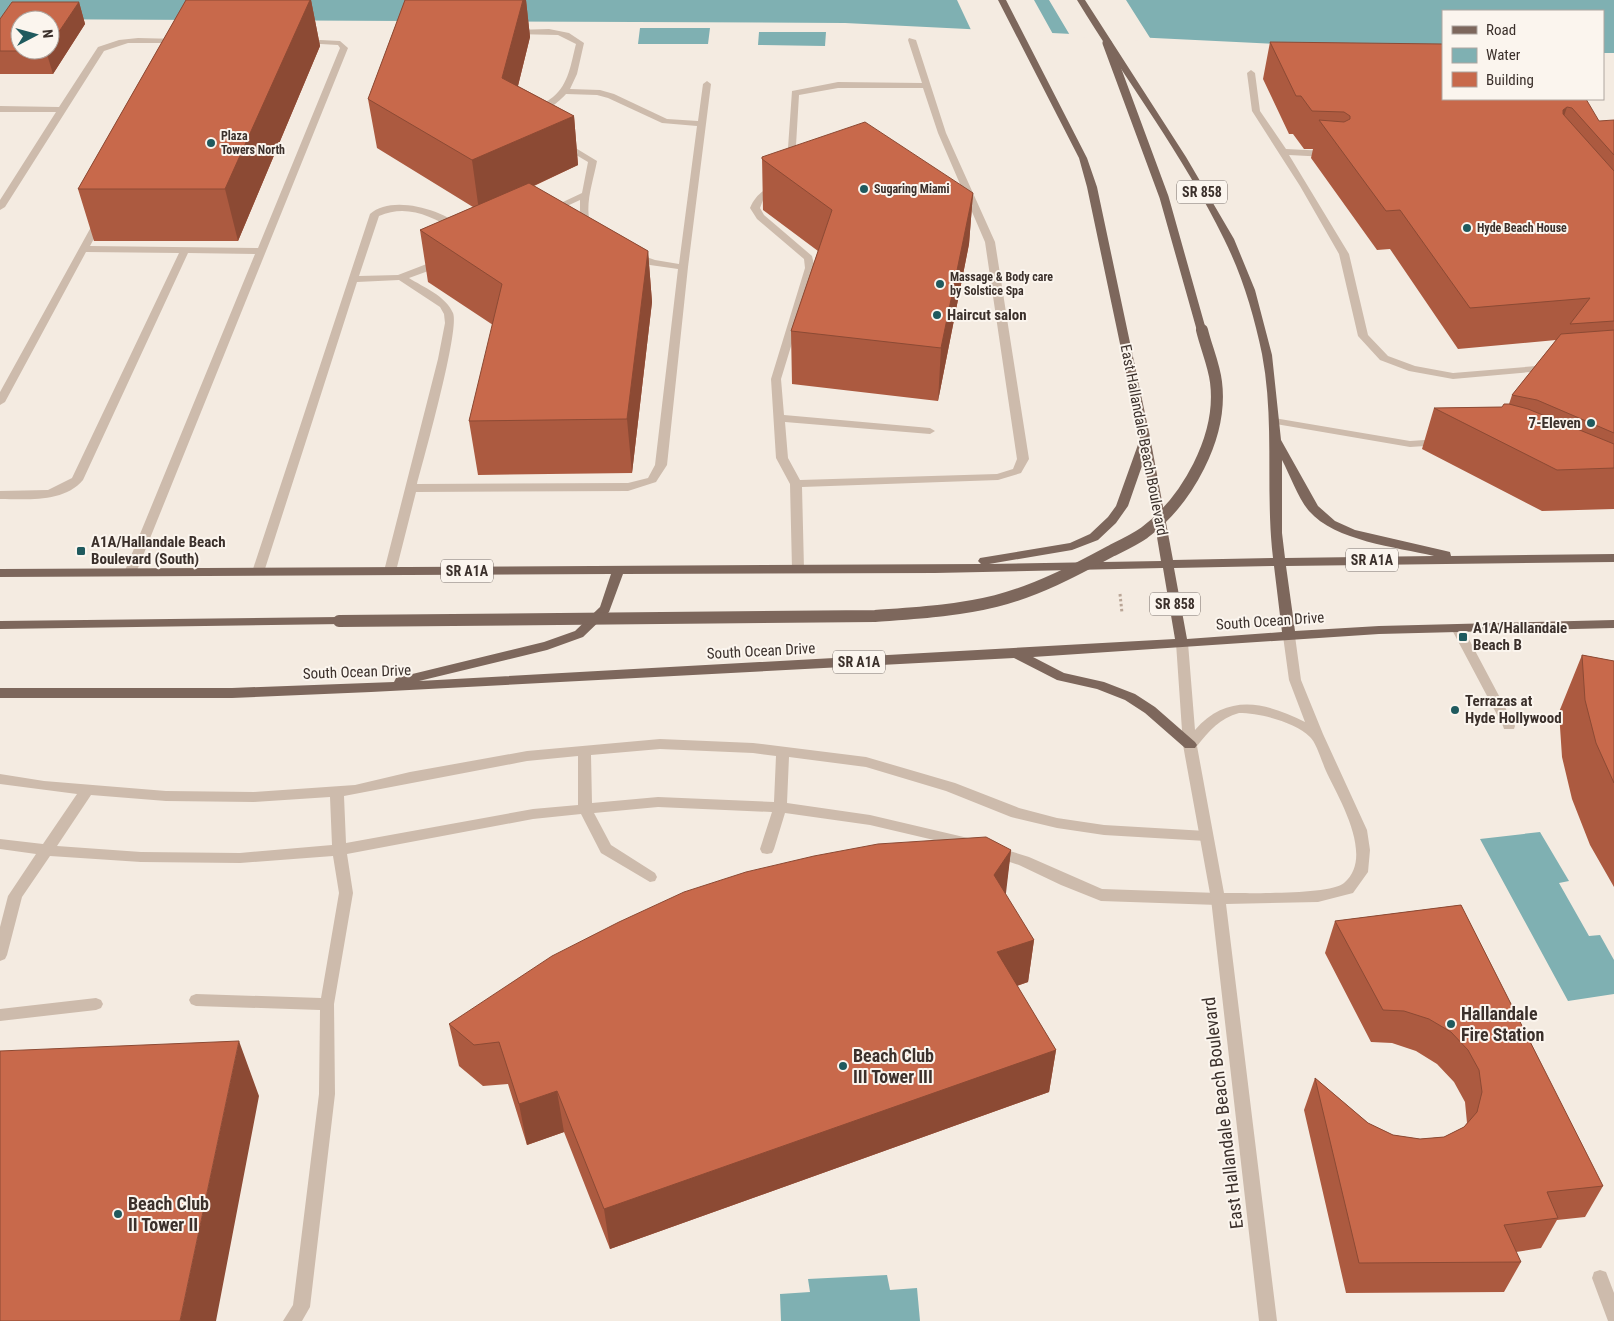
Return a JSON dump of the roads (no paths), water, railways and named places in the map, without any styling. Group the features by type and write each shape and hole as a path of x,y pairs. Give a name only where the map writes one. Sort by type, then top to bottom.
{"main road":[{"name":"East Hallandale Beach Boulevard","path":"1002,0 1082,158 1092,187 1145,437 1182,643"},
{"name":"SR 858","path":"1081,0 1106,43 1182,157 1229,239 1250,290 1267,355 1276,438 1276,533 1278,562 1289,636"},
{"path":"0,625 875,616 936,611 996,601 1044,584 1086,565 1144,534 1181,497 1207,451 1215,417 1216,382 1164,197 1106,43"},
{"path":"935,569 1072,546 1094,537 1112,520 1122,506 1129,491 1145,437"},
{"path":"1276,438 1313,508 1331,524 1352,533 1466,560"},
{"name":"SR A1A","path":"0,574 935,569 1614,558"},
{"path":"370,688 547,646 579,634 605,609 618,570"},
{"name":"South Ocean Drive","path":"0,693 232,693 370,688 1016,654 1379,630 1614,624"},
{"path":"1016,654 1060,677 1100,684 1130,697 1150,710 1190,745"}],"street":[{"path":"501,32 557,33 573,36 580,43 566,91 555,100 535,111 535,122"},
{"path":"796,484 998,477 1017,471 1024,459 990,242 942,133 912,40"},
{"path":"0,208 101,49 110,44 123,41 186,41"},
{"path":"130,573 344,48 340,43 330,41 292,41"},
{"path":"1251,73 1256,111 1304,186 1344,254 1364,336 1384,358 1413,369 1452,376 1557,368"},
{"path":"410,488 628,487 652,480 661,465 683,267 707,84"},
{"path":"790,176 795,93 838,85 926,86"},
{"path":"566,91 597,92 611,96 665,122 702,124"},
{"path":"0,110 61,110"},
{"path":"552,137 593,162 584,224 590,233 598,237"},
{"path":"1282,152 1336,155"},
{"path":"784,184 759,198 754,208 760,217 809,258 810,268 776,379 782,458 796,484 798,569"},
{"path":"544,214 587,194"},
{"path":"258,572 375,214 385,208 406,206 416,208 433,214 466,233"},
{"path":"0,402 102,215"},
{"path":"83,249 260,251"},
{"path":"0,495 44,495 63,490 77,480 185,250"},
{"path":"629,254 653,263 683,267"},
{"path":"353,279 385,280 402,278 448,258"},
{"path":"390,571 443,359 450,323 449,314 444,305 402,278"},
{"path":"779,418 930,431"},
{"path":"1274,421 1410,444 1448,442"},
{"path":"1457,628 1509,726"},
{"path":"0,844 46,850 141,857 230,858 339,850 533,814 658,802 780,807 870,820 973,844 1024,861 1101,895 1218,900 1318,896 1348,889 1361,872 1363,850 1360,830 1316,734 1295,680 1289,636"},
{"name":"East Hallandale Beach Boulevard","path":"1182,643 1190,745 1218,900 1268,1321"},
{"path":"1190,745 1215,719 1232,710 1271,712 1291,719 1316,734"},
{"path":"0,779 87,790 166,796 254,797 355,790 410,777 527,756 660,744 754,748 866,762 950,787 1016,813 1058,823 1104,830 1206,836"},
{"path":"584,751 585,809 606,848 650,877"},
{"path":"767,849 780,807 783,751"},
{"path":"0,955 15,896 87,790"},
{"path":"292,1321 301,1307 327,1094 327,1004 346,893 339,850 337,792"},
{"path":"196,1000 327,1004"},
{"path":"0,1015 96,1004"},
{"path":"1600,1278 1614,1316"}],"water":[{"path":"0,0 1614,0 1614,53 1604,53 1604,10 1442,10 1442,52 845,23 60,19 60,10 10,10 10,19 0,19"},
{"path":"640,28 710,28 708,44 638,44"},
{"path":"759,32 826,32 825,46 758,45"},
{"path":"1540,832 1569,881 1559,883 1589,936 1600,935 1614,960 1614,994 1568,1001 1480,839"},
{"path":"887,1275 890,1290 917,1288 920,1321 781,1321 780,1294 810,1292 808,1279"}],"place":[{"name":"Plaza Towers North","path":"211,143"},
{"name":"Sugaring Miami","path":"864,189"},
{"name":"Hyde Beach House","path":"1467,228"},
{"name":"Massage & Body care by Solstice Spa","path":"940,284"},
{"name":"Haircut salon","path":"937,315"},
{"name":"7-Eleven","path":"1591,423"},
{"name":"A1A/Hallandale Beach Boulevard (South)","path":"81,551"},
{"name":"A1A/Hallandale Beach B","path":"1463,637"},
{"name":"Terrazas at Hyde Hollywood","path":"1455,710"},
{"name":"Hallandale Fire Station","path":"1451,1024"},
{"name":"Beach Club III Tower III","path":"843,1066"},
{"name":"Beach Club II Tower II","path":"118,1214"}]}
